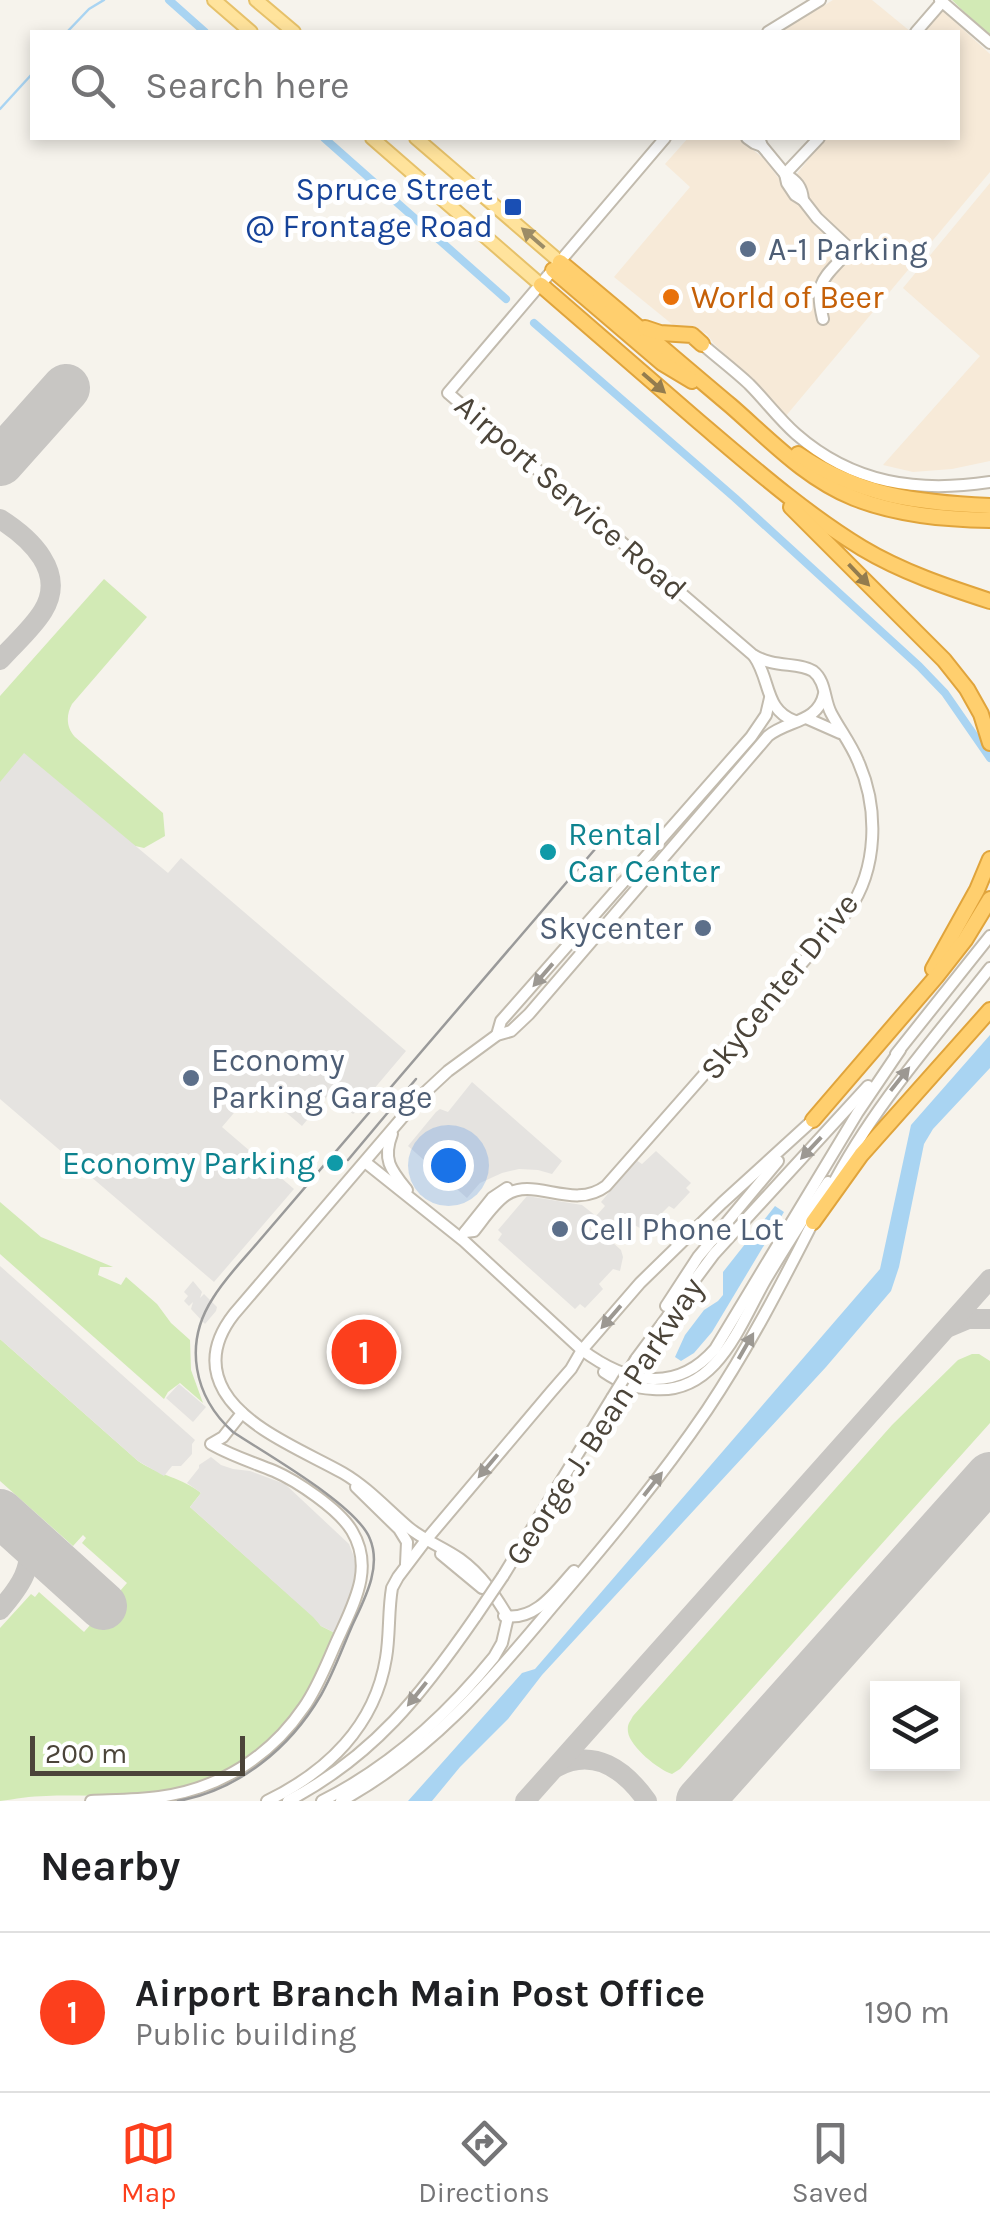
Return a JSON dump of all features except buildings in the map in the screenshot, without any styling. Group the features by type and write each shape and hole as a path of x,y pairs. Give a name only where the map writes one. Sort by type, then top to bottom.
{"highway":[{"path":"557,266 635,324 809,473 855,498 916,515 990,520"},
{"path":"557,266 662,363 719,396"},
{"path":"541,284 740,457 865,550 930,581 990,602"},
{"path":"635,324 660,333 692,335 702,344"},
{"path":"684,366 680,349 684,343 702,344"},
{"path":"736,411 810,462 876,492 910,500 990,506"},
{"path":"740,457 944,660 968,689 990,743"},
{"path":"889,1032 946,948 990,859"},
{"path":"813,1120 966,940 990,900"},
{"path":"813,1222 871,1144 990,1010"}],"main road":[{"path":"214,0 249,30"},
{"path":"256,0 292,30"},
{"path":"374,140 541,284"},
{"path":"418,140 557,266"}],"street":[{"path":"771,30 820,0"},
{"path":"918,30 941,1 990,43"},
{"path":"541,284 663,140"},
{"path":"784,174 817,140"},
{"path":"761,142 784,174 803,190 803,200 817,218 850,249 820,285 823,319"},
{"name":"Airport Service Road","path":"541,284 448,393 753,655 766,662 794,666"},
{"path":"702,344 746,382 794,433 841,466 889,482 917,486 954,488 990,482"},
{"name":"Airport Service Road","path":"753,655 763,670 770,697"},
{"path":"497,1036 501,1021 752,737 766,716 778,674 794,666 818,676 824,694 818,710 768,736 511,1032 497,1036 440,1078 224,1326 216,1348 217,1376 242,1413 346,1475 479,1584 496,1610 508,1617 520,1618 542,1605 630,1514"},
{"name":"SkyCenter Drive","path":"462,1235 492,1198 510,1187 521,1185 584,1196 609,1183 854,902 870,855 872,812 864,775 824,694"},
{"path":"770,697 778,712 841,734"},
{"name":"George J. Bean Parkway","path":"288,1801 341,1770 389,1728 449,1655 503,1576 636,1359 714,1254 900,1050 990,936"},
{"name":"George J. Bean Parkway","path":"341,1801 392,1771 442,1729 531,1633 630,1514 724,1383 861,1134 990,968"},
{"path":"582,1350 616,1372 646,1379 675,1376 704,1361 900,1050"},
{"path":"267,1801 316,1772 335,1756 366,1718 387,1655 392,1588 405,1566 648,1275 813,1120"},
{"path":"636,1359 698,1258 813,1120"},
{"path":"396,1125 387,1150 388,1162 422,1205"},
{"path":"365,1162 462,1235 598,1367 617,1381 667,1391 690,1384 709,1371 726,1350 766,1280 861,1134"},
{"path":"91,1801 159,1797 190,1790 244,1767 266,1751 287,1730 310,1696 357,1596 362,1578 360,1553 354,1534 343,1519 277,1472 233,1457 211,1444 224,1437 242,1413"},
{"path":"346,1475 408,1542 405,1566"},
{"path":"322,1801 369,1774 424,1731 494,1657 508,1617"}],"shaded area":[{"path":"833,0 872,0 909,30 783,30"},
{"path":"942,10 990,54 990,172 785,417 707,334 691,327 678,329 614,277 690,187 665,164 686,140 741,140 764,159 786,188 823,140 960,140 960,30 923,30"},
{"path":"990,183 990,461 913,472 883,465 980,356 903,288"},
{"name":"Economy Parking Garage","path":"24,753 168,873 181,858 406,1051 362,1103 366,1108 361,1114 353,1114 329,1094 302,1126 256,1087 222,1127 294,1189 214,1282 0,1099 0,782"},
{"path":"472,1082 562,1161 552,1174 519,1169 502,1173 480,1183 467,1198 408,1146 436,1112 448,1112"},
{"name":"Cell Phone Lot","path":"656,1151 691,1183 686,1188 690,1192 674,1209 669,1206 657,1218 656,1228 647,1232 629,1222 611,1241 621,1250 620,1271 613,1269 599,1284 603,1289 585,1308 580,1304 575,1309 498,1240 502,1234 498,1230 527,1196 582,1205 596,1216 605,1206 601,1202 636,1160 642,1164"},
{"path":"0,1266 195,1440 192,1454 181,1466 172,1466 164,1476 138,1461 0,1339"},
{"path":"193,1281 202,1292 200,1298 204,1294 217,1307 205,1324 191,1309 193,1302 189,1306 184,1301 188,1296 184,1292"},
{"path":"179,1384 206,1407 193,1422 166,1398"},
{"path":"211,1457 221,1465 285,1484 349,1544 356,1576 335,1633 321,1626 190,1507 201,1493 187,1483 199,1465"}],"green space":[{"path":"952,0 990,0 990,37"},
{"path":"104,579 147,617 72,704 68,721 75,737 163,813 165,836 144,848 0,785 0,696"},
{"path":"0,1202 41,1237 113,1267 100,1267 98,1275 121,1285 126,1277 157,1304 190,1340 191,1370 203,1403 180,1383 164,1399 0,1254"},
{"path":"0,1339 138,1461 201,1493 190,1507 321,1626 335,1633 323,1663 291,1716 272,1738 224,1773 195,1785 148,1795 40,1796 0,1801 0,1628 31,1594 35,1597 39,1592 84,1632 127,1583 82,1543 86,1538 83,1535 73,1546 0,1481"},
{"path":"972,1354 990,1361 990,1423 680,1769 672,1774 653,1763 630,1738 628,1727 633,1716 892,1425 958,1360"}],"water":[{"path":"990,1035 990,1068 933,1129 924,1144 891,1291 432,1801 408,1801 522,1673 535,1669 880,1269 911,1125"},
{"path":"775,1206 784,1212 712,1332 694,1353 681,1361 675,1357 685,1335 704,1310 723,1295 723,1272"}],"waterway":[{"path":"69,30 104,0"},
{"path":"169,0 203,30"},
{"path":"0,109 30,76"},
{"path":"326,140 506,299"},
{"path":"534,323 735,498 919,666 945,693 990,758"}],"taxiway":[{"path":"0,519 33,546 51,583 43,611 0,660"},
{"path":"525,1801 990,1279"},
{"path":"949,1327 968,1319 990,1319"},
{"path":"984,1483 990,1476"},
{"path":"0,1610 27,1567 26,1536"},
{"path":"557,1767 584,1760 608,1765 629,1780 647,1801"}],"runway":[{"path":"0,462 66,388"},
{"path":"700,1801 990,1476"},
{"path":"0,1513 103,1606"}],"tram line":[{"path":"178,1801 242,1777 294,1732 329,1679 366,1595 374,1561 370,1539 348,1511 233,1432 209,1403 197,1369 198,1333 204,1316 232,1272 602,841"},
{"path":"348,1160 416,1079"}],"place":[{"name":"Spruce Street @ Frontage Road","path":"513,207"},
{"name":"A-1 Parking","path":"748,249"},
{"name":"World of Beer","path":"671,297"},
{"name":"Rental Car Center","path":"548,852"},
{"name":"Skycenter","path":"703,928"},
{"name":"Economy Parking Garage","path":"191,1078"},
{"name":"Economy Parking","path":"335,1163"},
{"name":"Cell Phone Lot","path":"560,1229"},
{"name":"Airport Branch Main Post Office","path":"364,1352"}]}
